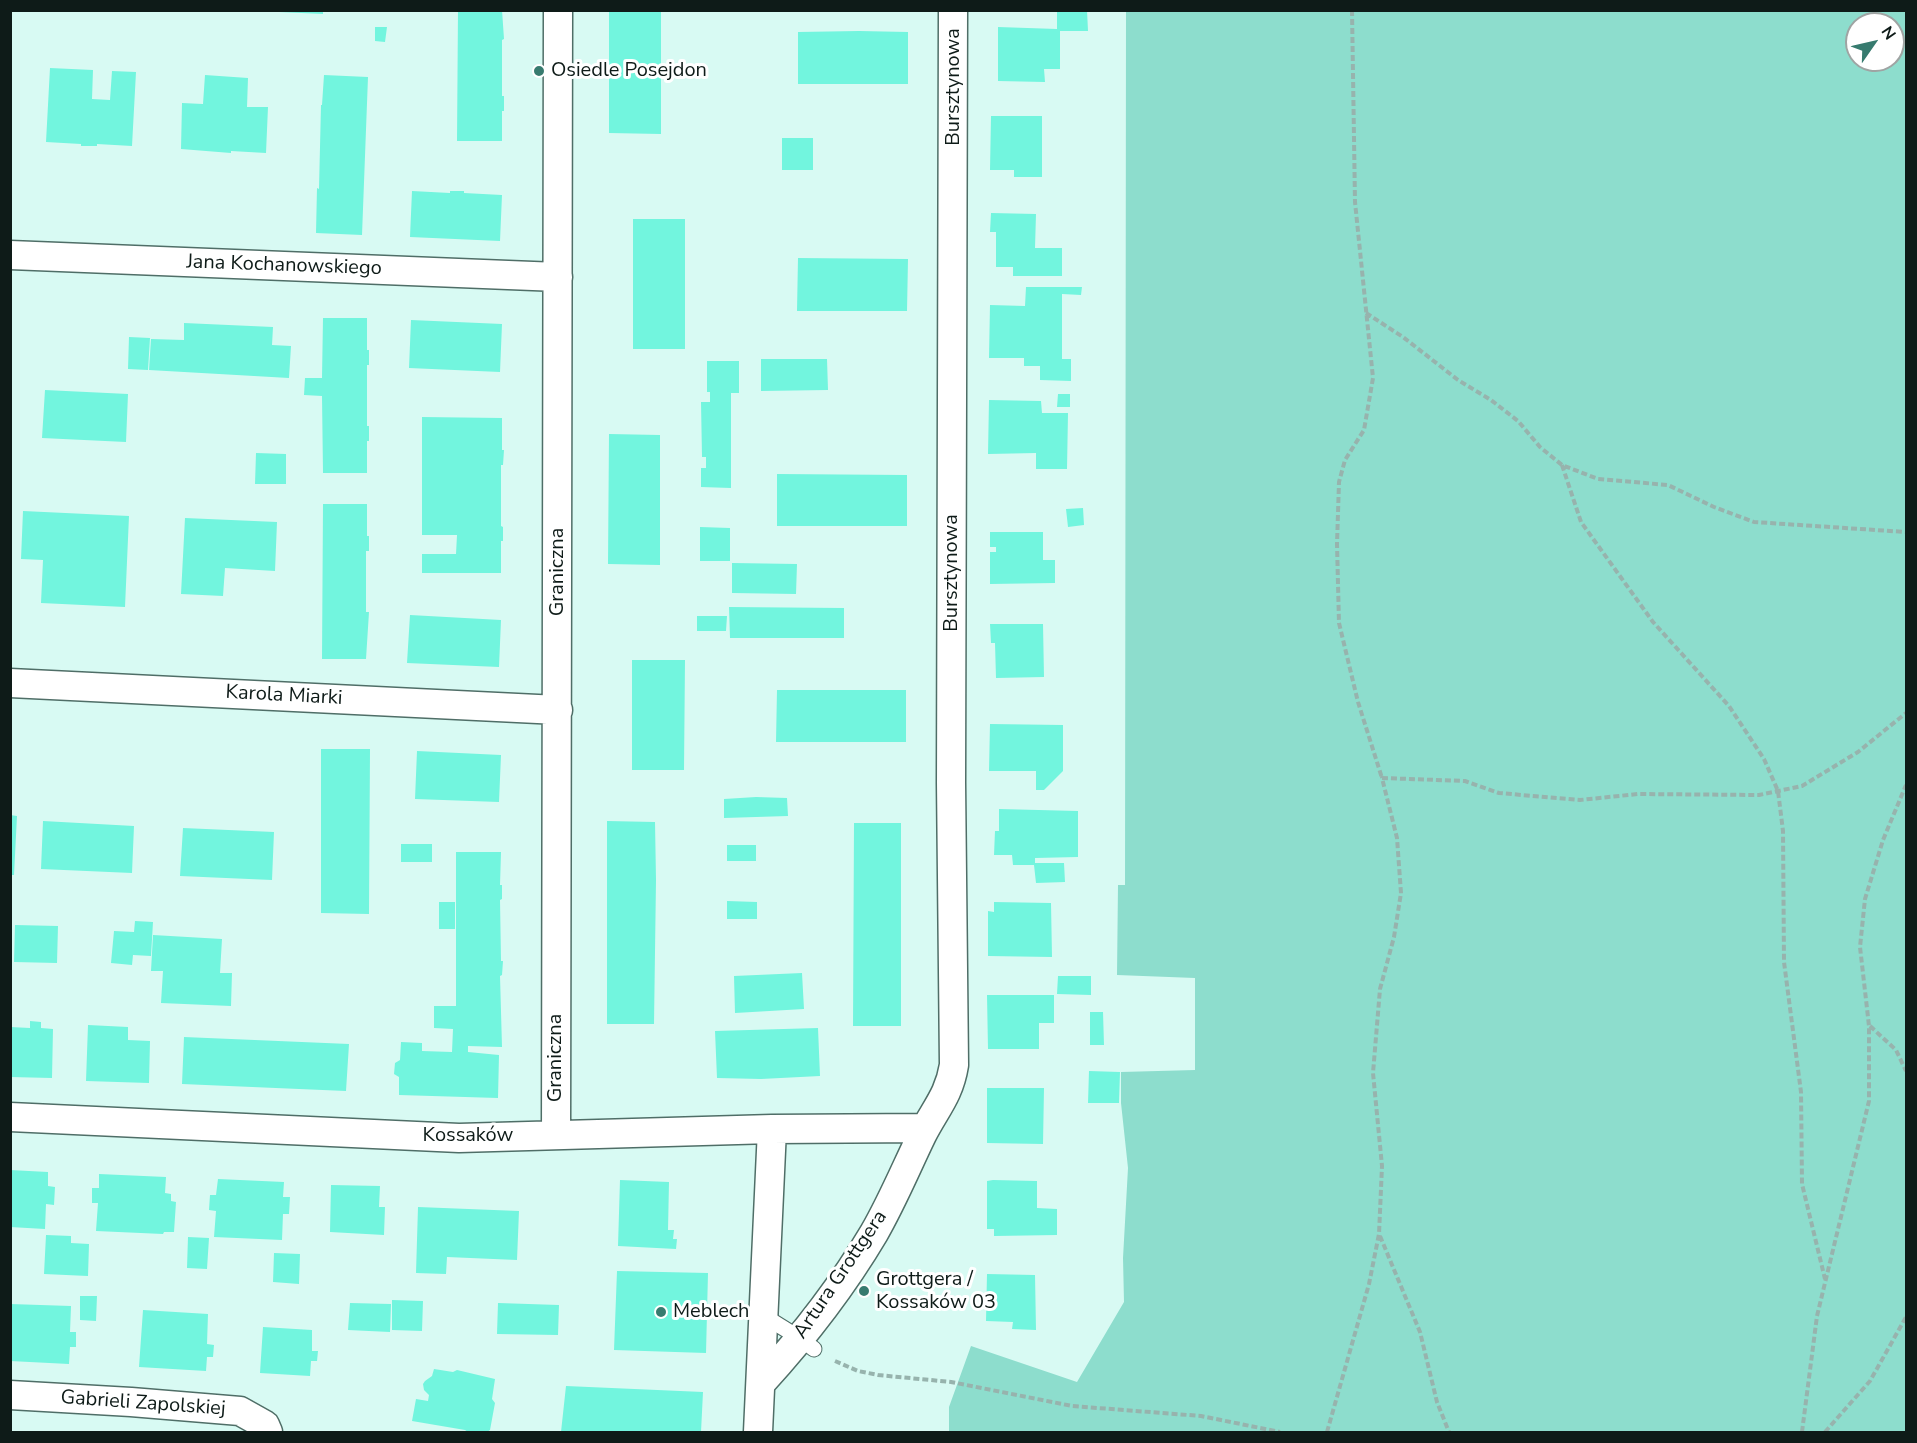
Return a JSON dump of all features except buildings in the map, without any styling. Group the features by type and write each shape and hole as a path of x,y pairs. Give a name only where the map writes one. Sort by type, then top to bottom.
{"street":[{"name":"Graniczna","path":"556,1134 558,10"},
{"name":"Bursztynowa","path":"926,1128 951,1085 954,1065 951,782 953,10"},
{"name":"Jana Kochanowskiego","path":"10,255 558,277"},
{"name":"Karola Miarki","path":"10,683 558,710"},
{"name":"Kossaków","path":"10,1117 459,1138 772,1129 926,1128"},
{"name":"Artura Grottgera","path":"761,1383 808,1344 874,1233 926,1128"},
{"name":"Artura Grottgera","path":"758,1432 772,1129"},
{"name":"Gabrieli Zapolskiej","path":"10,1395 131,1402 240,1412 265,1425 268,1432"}],"lane":[{"path":"764,1316 808,1344"}],"path":[{"path":"1327,1432 1370,1284 1379,1234 1382,1166 1373,1073 1380,989 1394,937 1401,893 1397,838 1382,778 1358,702 1339,623 1337,544 1339,482 1345,460 1364,430 1373,378 1355,202 1352,10"},
{"path":"1366,313 1403,337 1458,380 1491,400 1518,421 1540,447 1562,465 1598,479 1668,485 1714,507 1754,522 1906,532"},
{"path":"1562,465 1581,522 1653,622 1729,706 1764,759 1778,791 1783,831 1784,962 1801,1092 1802,1184 1825,1279"},
{"path":"1382,778 1465,781 1499,793 1581,800 1638,794 1759,795 1802,786 1858,752 1906,713"},
{"path":"1802,1432 1817,1316 1869,1101 1869,1026 1860,947 1865,899 1882,840 1906,784"},
{"path":"1869,1026 1896,1050 1906,1071"},
{"path":"1379,1234 1420,1332 1437,1402 1449,1432"},
{"path":"1825,1432 1870,1381 1906,1317"},
{"path":"808,1344 841,1364 858,1371 878,1375 951,1382 1072,1406 1201,1416 1280,1432"}],"green space":[{"path":"1126,11 1906,11 1906,1432 949,1432 949,1407 971,1346 1077,1382 1124,1302 1123,1258 1128,1168 1121,1103 1121,1072 1195,1070 1195,978 1117,975 1118,885 1125,885"}],"place":[{"name":"Osiedle Posejdon","path":"539,71"},
{"name":"Grottgera / Kossaków 03","path":"864,1291"},
{"name":"Meblech","path":"661,1312"}]}
